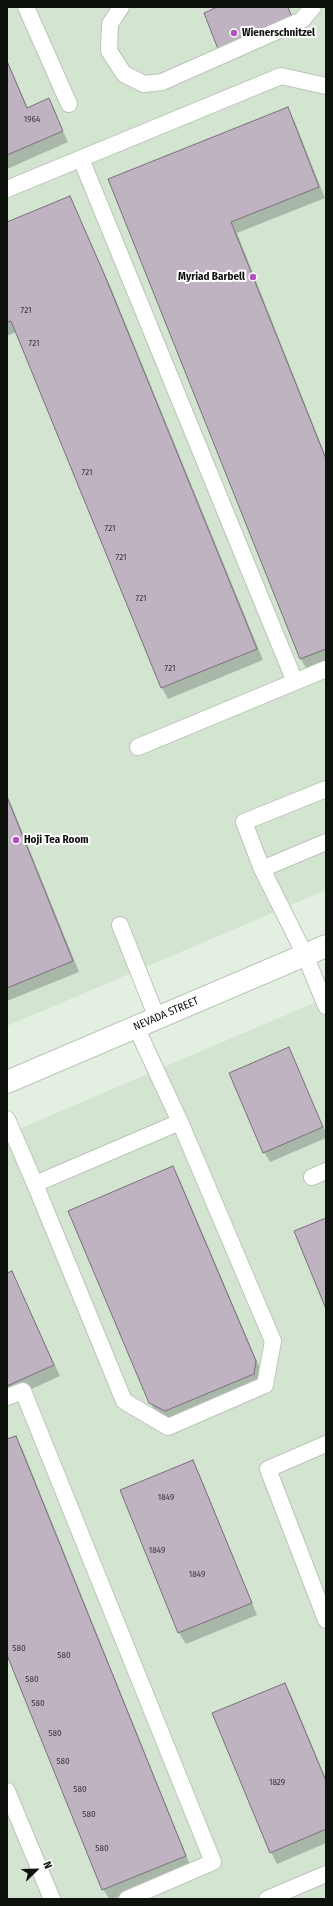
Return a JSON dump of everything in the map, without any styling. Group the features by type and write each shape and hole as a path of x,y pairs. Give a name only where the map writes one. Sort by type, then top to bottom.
{"street":[{"name":"NEVADA STREET","path":"7,1082 326,946"}],"lane":[{"path":"26,7 68,104"},
{"path":"121,7 110,24 109,51 124,74 144,84 162,82 302,20 313,7"},
{"path":"7,189 282,76 326,86"},
{"path":"81,159 295,682"},
{"path":"138,746 326,669"},
{"path":"326,789 244,822 262,869 305,955 326,1006"},
{"path":"262,869 326,842"},
{"path":"120,925 157,1018"},
{"path":"7,1120 35,1184 124,1401 168,1428 265,1385 273,1341 180,1122 136,1027"},
{"path":"35,1184 180,1122"},
{"path":"7,1397 23,1391 213,1862 127,1899"},
{"path":"326,1444 268,1469 326,1620"},
{"path":"7,1790 52,1899"},
{"path":"267,1899 326,1874"}],"shaded area":[{"path":"7,7 326,7 326,890 7,1026"},
{"path":"326,998 326,1899 7,1899 7,1134"}],"building":[{"name":"Wienerschnitzel","path":"217,7 288,7 292,18 218,49 204,13"},
{"path":"7,61 27,108 49,98 63,131 7,155"},
{"path":"288,107 319,187 231,222 326,459 326,649 300,659 108,179"},
{"path":"70,196 105,276 257,649 161,688 11,321 7,322 7,222"},
{"path":"7,797 73,961 7,988"},
{"path":"289,1047 323,1127 263,1153 229,1073"},
{"path":"173,1166 256,1361 254,1374 165,1411 149,1403 68,1211"},
{"path":"326,1218 326,1309 294,1231"},
{"path":"12,1271 54,1365 7,1386 7,1273"},
{"path":"16,1436 186,1856 102,1890 7,1655 7,1439"},
{"path":"193,1460 252,1603 178,1633 120,1490"},
{"path":"285,1683 326,1781 326,1829 270,1853 212,1713"}],"place":[{"name":"Wienerschnitzel","path":"234,33"},
{"name":"Myriad Barbell","path":"253,277"},
{"name":"Hoji Tea Room","path":"16,840"}]}
